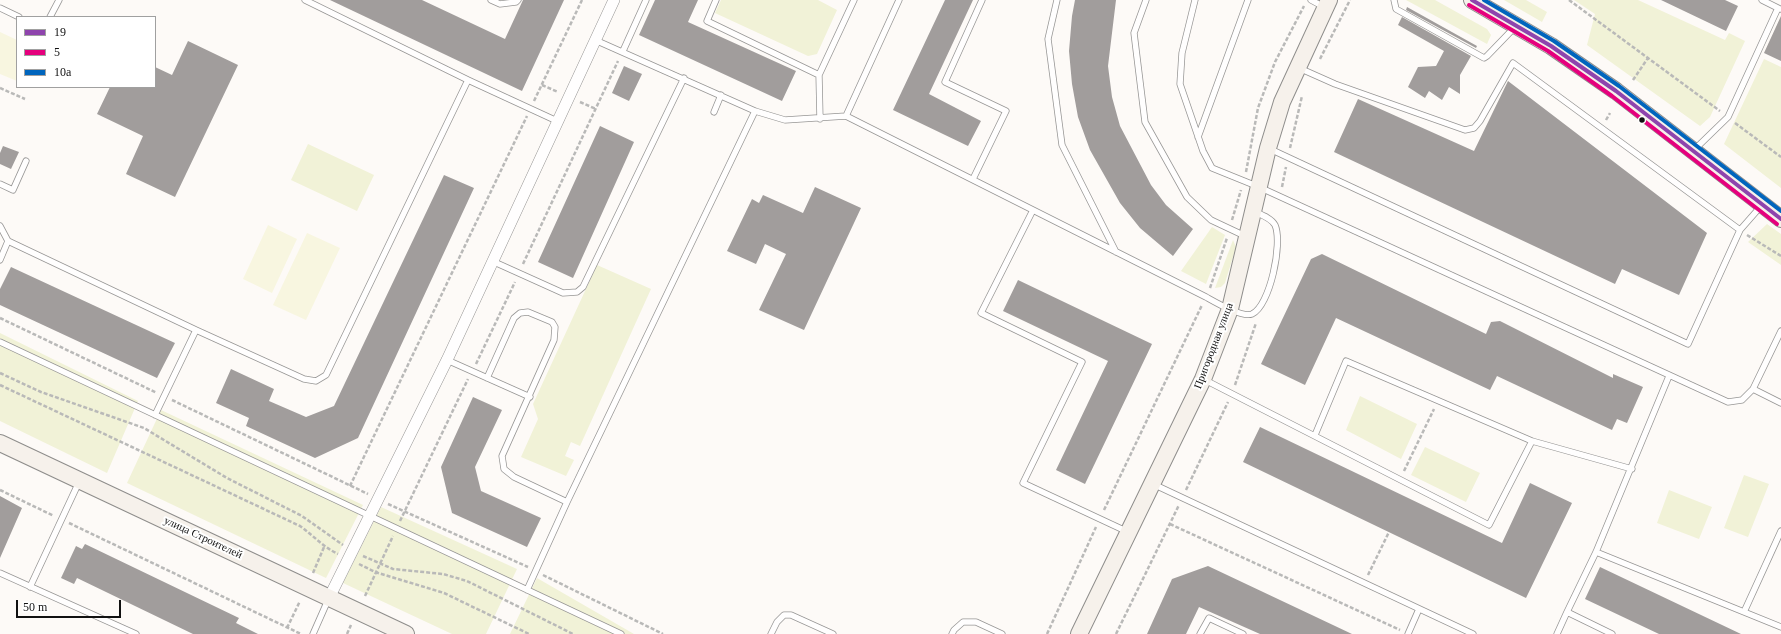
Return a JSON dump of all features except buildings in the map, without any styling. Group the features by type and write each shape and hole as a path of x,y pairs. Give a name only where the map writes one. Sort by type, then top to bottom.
{"street":[{"path":"329,598 447,360 614,0"},
{"path":"1472,0 1551,46 1616,91 1781,219"},
{"name":"Пригородная улица","path":"1079,634 1203,379 1230,309 1268,148 1282,102 1305,71 1328,4"},
{"name":"улица Строителей","path":"0,443 406,634"}],"lane":[{"path":"51,16 59,0"},
{"path":"305,0 468,80 557,121"},
{"path":"491,0 500,4 516,2 518,0"},
{"path":"623,51 646,0"},
{"path":"716,0 707,21 819,75"},
{"path":"820,119 819,75 854,0"},
{"path":"846,116 899,0"},
{"path":"973,179 1006,111 945,82 982,0"},
{"path":"1057,0 1048,39 1062,145 1116,252"},
{"path":"1146,0 1134,33 1145,122 1187,197 1210,220 1247,237"},
{"path":"1195,0 1182,53 1180,84 1198,137 1212,168 1259,187 1728,402 1742,400 1753,389 1781,331"},
{"path":"1198,137 1248,0"},
{"path":"1309,0 1328,4"},
{"path":"1394,0 1396,9 1484,58 1516,26"},
{"path":"1693,152 1728,117 1780,8 1762,0"},
{"path":"0,8 17,16"},
{"path":"595,40 684,78 755,111 784,120 820,119 846,116 1230,309 1245,315 1252,314 1262,304 1270,285 1276,262 1278,240 1275,225 1266,216 1253,211"},
{"path":"1305,71 1335,84 1465,130 1474,128 1480,121 1513,63 1740,230"},
{"path":"492,261 563,293 577,292 583,287 684,78"},
{"path":"0,226 8,241 196,330 304,379 316,381 326,375 468,80"},
{"path":"714,112 721,95"},
{"path":"526,590 755,111"},
{"path":"1268,148 1688,344 1740,230 1762,205"},
{"path":"0,184 13,190 26,161"},
{"path":"1033,210 981,313 1082,362 1023,483 1128,532"},
{"path":"0,260 8,241"},
{"path":"487,378 514,318 520,313 528,312 552,322 556,333 530,397 502,456 504,469 514,477 568,502"},
{"path":"155,414 196,330"},
{"path":"0,342 621,634"},
{"path":"447,360 530,397"},
{"path":"1315,435 1346,361 1532,441 1632,469"},
{"path":"1557,634 1596,552 1632,469 1669,376"},
{"path":"1203,379 1489,525 1532,441"},
{"path":"1753,389 1781,403"},
{"path":"30,587 79,480"},
{"path":"1152,483 1474,634"},
{"path":"1744,612 1781,531"},
{"path":"1596,552 1781,627"},
{"path":"0,573 136,634"},
{"path":"313,634 329,598"},
{"path":"1408,634 1420,609"},
{"path":"1567,612 1612,634"},
{"path":"771,634 777,622 784,615 791,615 833,634"},
{"path":"1200,634 1209,618 1243,634"},
{"path":"952,634 954,630 963,622 976,622 1002,634"}],"path":[{"path":"350,486 582,0"},
{"path":"1047,634 1206,297 1219,266 1244,182 1258,108 1276,62 1309,0"},
{"path":"1280,197 1303,94 1305,71 1350,0"},
{"path":"1569,0 1781,157"},
{"path":"365,596 375,572 623,51"},
{"path":"1633,80 1648,58"},
{"path":"542,85 560,93"},
{"path":"0,88 25,99"},
{"path":"574,99 596,109"},
{"path":"1740,230 1781,256"},
{"path":"1116,634 1232,394 1262,304"},
{"path":"0,318 369,495"},
{"path":"0,373 41,392 144,428 227,478 302,516 333,539 380,563 394,569 443,574 467,581 573,634"},
{"path":"0,385 300,526 324,547 342,556"},
{"path":"1401,479 1438,400"},
{"path":"0,490 301,634"},
{"path":"386,503 535,571 663,634"},
{"path":"1170,524 1408,634"},
{"path":"1364,583 1389,532"},
{"path":"313,573 324,547"},
{"path":"357,563 375,572 444,594 529,634"},
{"path":"288,628 300,601"},
{"path":"347,634 351,625"}],"green space":[{"path":"721,0 818,0 837,10 817,54 808,56 715,13"},
{"path":"1406,0 1435,0 1487,29 1491,35 1487,44"},
{"path":"1504,0 1526,0 1547,12 1542,22"},
{"path":"1574,0 1638,0 1725,40 1729,33 1745,41 1710,117 1700,126 1587,45 1595,14"},
{"path":"1764,59 1781,67 1781,188 1724,144"},
{"path":"308,144 374,175 357,211 291,180"},
{"path":"1767,224 1781,234 1781,265 1748,242"},
{"path":"1212,227 1225,235 1206,284 1181,271"},
{"path":"1233,240 1236,247 1225,283 1221,287 1215,288"},
{"path":"597,265 651,289 580,446 571,442 565,456 574,460 566,476 521,457 538,419 533,404"},
{"path":"0,333 138,401 107,473 0,421"},
{"path":"1360,396 1417,424 1401,459 1346,430"},
{"path":"161,410 363,505 326,578 127,483"},
{"path":"1425,447 1480,473 1466,502 1411,475"},
{"path":"1744,475 1769,484 1748,537 1724,528"},
{"path":"1669,490 1712,507 1699,539 1657,523"},
{"path":"381,507 517,569 486,634 452,634 343,583"},
{"path":"537,578 634,634 510,634"}],"shaded area":[{"path":"0,32 16,40 16,81 0,74"},
{"path":"268,225 297,239 272,293 243,279"},
{"path":"307,233 340,248 306,320 273,305"}],"transit line":[{"name":"19","path":"1472,0 1551,46 1616,91 1781,219"},
{"name":"10а","path":"1484,0 1554,41 1619,86 1781,211"},
{"name":"5","path":"1469,5 1548,51 1612,96 1777,224"}]}
